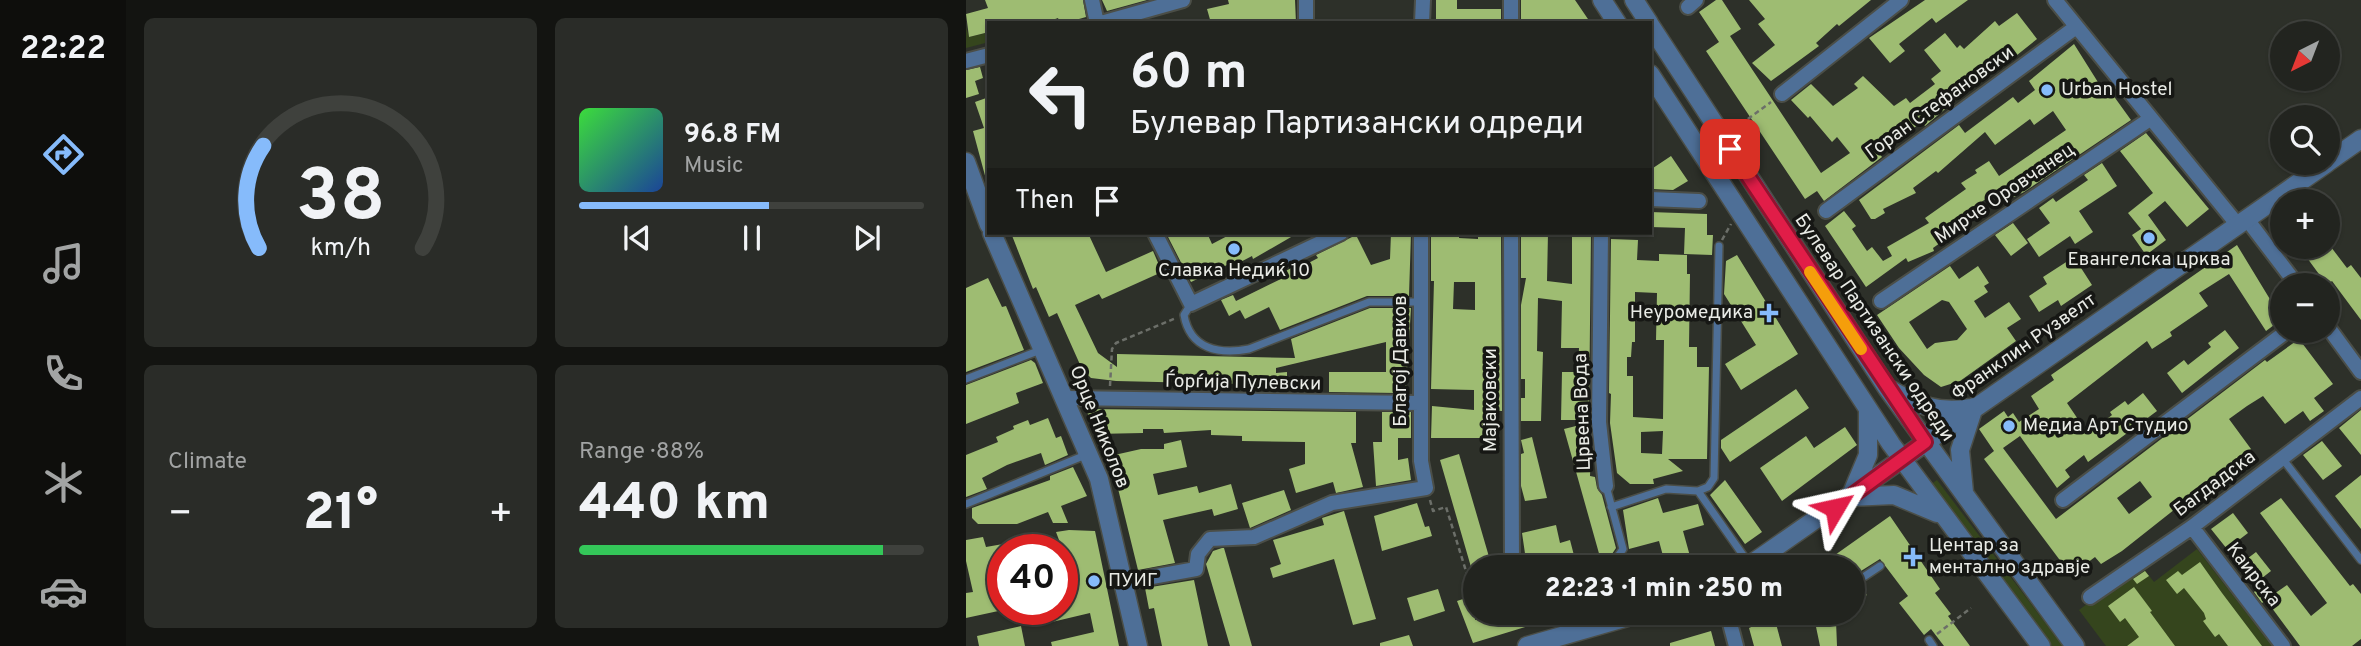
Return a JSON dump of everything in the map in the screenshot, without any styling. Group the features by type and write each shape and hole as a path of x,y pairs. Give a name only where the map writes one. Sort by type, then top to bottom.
{"street":[{"path":"1092,0 1098,21"},
{"path":"1106,21 1183,0"},
{"path":"1306,0 1306,21"},
{"path":"1423,0 1423,21"},
{"path":"1511,0 1511,21"},
{"path":"1602,0 1616,21"},
{"name":"Булевар Партизански одреди","path":"1634,0 1648,21"},
{"path":"1782,94 1901,0"},
{"path":"2054,0 2150,119 2286,273"},
{"name":"Булевар Партизански одреди","path":"1652,27 1887,388 2075,646"},
{"name":"Горан Стефановски","path":"1826,211 2076,27"},
{"path":"966,61 987,56"},
{"path":"1652,77 1867,409 1942,516 2041,646"},
{"name":"Мирче Оровчанец","path":"1881,301 2150,119"},
{"name":"Франклин Рузвелт","path":"2340,153 2361,139"},
{"path":"967,170 987,220"},
{"name":"Франклин Рузвелт","path":"1765,555 2308,175"},
{"path":"1652,199 1699,201"},
{"name":"Орце Николов","path":"993,235 1066,398 1107,503 1138,646"},
{"path":"1156,235 1187,310 1336,235"},
{"name":"Благој Давков","path":"1421,235 1421,461 1426,488"},
{"name":"Мајаковски","path":"1511,235 1512,555"},
{"name":"Црвена Вода","path":"1601,235 1599,422 1606,486"},
{"path":"2063,500 2271,343"},
{"path":"2340,343 2361,372"},
{"path":"1887,388 1927,407 1955,411 1974,407 1960,450 1965,498"},
{"name":"Ѓорѓиja Пулевски","path":"1066,398 1420,403"},
{"name":"Багдадска","path":"2090,597 2192,527 2361,398"},
{"path":"1867,409 1868,455 1850,497 1894,495 1942,516"},
{"path":"1124,582 1196,569 1198,554 1210,539 1254,537 1332,503 1426,488"},
{"name":"Каирска","path":"2192,527 2283,646"},
{"path":"1527,646 1600,625"},
{"path":"1730,625 1736,646"}],"lane":[{"path":"1611,507 1667,489 1698,491 1709,487 1714,478 1719,246"},
{"path":"1187,310 1195,340 1210,349 1228,352 1249,349 1369,302 1421,302"},
{"path":"966,379 1043,349"},
{"path":"966,504 1089,454"},
{"path":"2282,458 2361,560"},
{"name":"Црвена Вода","path":"1606,486 1623,551 1620,555"},
{"path":"1698,491 1742,555"},
{"path":"1865,576 1880,566"}],"path":[{"path":"1741,124 1782,94"},
{"path":"1719,246 1731,224"},
{"path":"1109,400 1112,349 1116,343 1187,310"},
{"path":"1426,488 1433,511 1446,507 1463,561"},
{"path":"1931,643 1971,608"}],"green space":[{"path":"966,27 969,37 987,33 987,43 966,48"},
{"path":"1937,480 2063,646 2052,646 1930,485"},
{"path":"2197,549 2272,646 2106,646 2079,610 2140,564 2154,582"}],"building":[{"path":"985,0 1083,0 1086,17 1072,21 1059,21 1058,18 1050,21 987,21 987,32 969,37 966,14 988,8"},
{"path":"1102,0 1147,0 1107,11"},
{"path":"1228,0 1295,0 1296,21 1210,21 1207,9 1229,4"},
{"path":"1436,0 1457,0 1457,9 1501,9 1501,21 1436,19"},
{"path":"1521,0 1575,0 1589,21 1521,21"},
{"path":"1716,0 1722,0 1741,29 1730,36 1821,173 1850,153 1837,137 1832,142 1810,116 1808,118 1791,100 1811,84 1833,106 1858,88 1854,84 1863,76 1894,106 1906,98 1910,103 1935,84 1931,79 1941,71 1924,50 1945,33 1957,48 1960,45 1964,49 1995,21 1999,26 2017,13 2037,39 2002,67 2000,63 1925,126 1922,122 1879,153 1882,157 1824,201 1817,191 1805,199 1706,51 1719,42 1699,12"},
{"path":"1749,0 1871,0 1839,26 1837,24 1816,43 1819,46 1771,81 1752,63 1775,45 1758,24 1765,19"},
{"path":"1925,0 1968,0 1936,23 1932,18 1899,44 1905,51 1890,63 1869,38"},
{"path":"2074,44 2101,87 2105,84 2131,120 2024,192 2014,197 2006,186 1972,208 1978,216 1933,248 1934,251 1908,262 1906,258 1866,287 1825,226 1844,211 1856,226 1852,229 1867,251 1872,247 1883,261 1892,256 1887,247 1929,223 1925,218 1966,189 1961,183 1977,173 1975,170 1989,161 1999,176 2066,130 2053,111 2034,125 2030,119 1995,145 1985,132 1938,173 1936,171 1913,188 1916,193 1883,209 1885,213 1875,219 1871,219 1859,200 1959,125 1965,133 2013,97 2018,103 2035,90 2029,81"},
{"path":"980,67 983,78 975,81 979,94 966,98 966,70"},
{"path":"987,98 987,183 973,131 984,128 975,102"},
{"path":"2146,133 2209,209 2187,227 2165,201 2148,215 2166,240 2146,255 2132,235 2141,229 2128,213 2153,193 2120,151"},
{"path":"1671,156 1688,181 1673,190 1652,189 1652,169"},
{"path":"2102,163 2117,186 2079,211 2093,232 2075,244 2070,236 2039,257 2027,239 2050,223 2039,208 2053,198 2056,202 2088,180 2084,175"},
{"path":"1652,212 1707,214 1707,235 1713,235 1712,255 1684,254 1685,228 1652,227"},
{"path":"2013,223 2028,243 2011,256 1995,235"},
{"path":"1012,235 1089,235 1106,272 1153,251 1162,272 1102,299 1099,294 1075,305 1098,353 1117,367 1117,354 1295,358 1291,339 1370,308 1411,308 1406,389 1398,389 1398,393 1329,392 1329,372 1386,372 1386,342 1276,368 1276,373 1287,372 1287,385 1116,381 1091,378 1082,369 1057,313 1049,317 1036,287 1033,289"},
{"path":"1167,235 1208,235 1212,244 1229,235 1295,235 1253,259 1252,256 1229,268 1227,265 1191,282"},
{"path":"1356,235 1371,265 1390,259 1391,235 1411,235 1409,296 1367,296 1280,330 1269,307 1245,319 1240,310 1229,316 1221,300 1233,295 1236,301 1285,277 1282,273 1297,265 1299,268 1318,258 1316,255"},
{"path":"1431,235 1459,235 1459,238 1478,239 1478,235 1501,235 1502,411 1484,410 1482,438 1431,438 1432,406 1474,410 1474,390 1431,389 1434,281 1431,281","holes":["1454,282 1475,282 1475,310 1453,309"]},
{"path":"1521,235 1548,235 1547,281 1572,284 1572,235 1591,235 1589,415 1578,415 1579,420 1561,420 1562,372 1578,372 1579,348 1561,348 1562,301 1538,298 1537,351 1543,352 1541,421 1521,421 1521,398 1525,398 1525,379 1521,379 1521,305 1526,278 1521,278"},
{"path":"1611,239 1638,240 1637,260 1659,261 1659,254 1687,255 1687,274 1690,274 1689,347 1697,347 1697,367 1709,367 1707,459 1668,459 1683,471 1653,479 1654,484 1630,484 1617,473 1609,393","holes":["1635,292 1657,293 1656,340 1664,340 1663,419 1633,417 1633,376 1627,376 1627,357 1631,357 1632,342 1635,342","1663,431 1662,454 1641,453 1641,432"]},
{"path":"2237,245 2270,299 2270,328 2266,331 2229,274 2199,293 2208,306 2170,332 2172,336 2152,349 2147,341 2067,403 2088,434 2112,415 2110,412 2125,401 2128,405 2143,393 2157,411 2088,462 2084,455 2065,470 2070,477 2057,488 2020,436 2003,448 2056,519 2265,360 2267,362 2293,343 2302,343 2333,384 2314,398 2324,411 2310,421 2303,411 2285,424 2263,396 2229,419 2251,449 2122,551 2101,564 2095,557 2071,575 1984,459 1994,451 1979,429 2004,411 2008,417 2013,413 2019,422 2039,409 2031,396 2054,380 2051,375","holes":["2140,481 2152,497 2129,514 2117,498"]},
{"path":"1737,255 1798,354 1741,390 1725,364 1756,345 1724,294 1726,261"},
{"path":"2074,257 2092,285 2061,306 2058,300 2039,312 2029,296 2047,284 2043,277"},
{"path":"2308,259 2340,259 2347,268 2351,265 2361,278 2361,320 2340,292 2340,273 2318,273"},
{"path":"1950,266 1959,279 1978,266 1989,283 1984,286 1988,292 1974,301 1985,318 2009,302 2021,319 2007,328 2016,341 1960,381 1941,387 1924,375 1899,348 1877,315","holes":["1942,300 1949,302 1967,329 1957,340 1935,343 1927,349 1909,322"]},
{"path":"988,278 1002,307 1006,306 1024,350 966,372 966,288"},
{"path":"2225,330 2239,348 2182,393 2167,373 2184,360 2188,365 2211,347 2208,343"},
{"path":"1031,360 1035,363 1043,383 1016,393 1019,403 966,424 966,385"},
{"path":"1796,389 1809,408 1730,462 1721,448 1721,440"},
{"path":"1086,409 1356,412 1356,443 1351,443 1363,487 1336,493 1333,482 1296,493 1289,469 1305,464 1305,442 1242,441 1242,436 1211,435 1211,430 1164,433 1163,429 1143,429 1143,433 1095,434"},
{"path":"2361,410 2361,455 2339,428"},
{"path":"1382,412 1411,412 1411,438 1398,438 1398,460 1408,458 1411,480 1376,486 1373,442 1382,442"},
{"path":"1048,418 1056,438 1061,436 1068,455 1045,465 1041,453 1007,465 982,478 987,489 966,497 966,455 998,442 996,437 1014,429 1013,426 1028,420 1030,425"},
{"path":"1580,425 1584,439 1588,438 1591,448 1590,476 1595,477 1597,488 1602,495 1616,548 1612,554 1599,555 1564,429"},
{"path":"1845,427 1857,445 1782,501 1760,468 1806,436 1814,448"},
{"path":"1532,437 1547,498 1525,501 1521,486 1521,454 1524,453 1521,440"},
{"path":"1181,440 1187,467 1153,474 1158,495 1197,486 1199,493 1231,484 1238,509 1214,516 1212,509 1163,520 1175,563 1138,570 1110,456 1141,449 1164,449 1164,444"},
{"path":"2322,441 2342,466 2323,480 2303,455"},
{"path":"1459,454 1488,555 1468,555 1440,460"},
{"path":"1073,467 1087,496 1061,506 1068,523 1053,523 1048,512 1017,524 978,524 972,518 972,508 1050,480 1050,476"},
{"path":"2361,475 2361,529 2335,496"},
{"path":"1725,480 1762,532 1745,544 1710,495"},
{"path":"1284,490 1291,510 1250,528 1242,503"},
{"path":"1658,498 1663,513 1698,504 1704,525 1683,531 1690,555 1663,555 1659,541 1629,549 1623,510"},
{"path":"2281,498 2350,586 2353,584 2361,594 2361,639 2352,646 2300,646 2266,600 2262,603 2254,592 2257,589 2239,565 2256,552 2271,571 2262,578 2274,594 2287,585 2311,616 2327,603 2260,513"},
{"path":"1417,503 1425,527 1429,526 1432,536 1382,551 1374,516"},
{"path":"1344,511 1376,619 1353,625 1334,559 1273,578 1270,568 1281,564 1273,540 1324,525 1322,518"},
{"path":"2233,513 2248,533 2227,549 2211,529"},
{"path":"1890,516 1940,589 1935,593 1970,646 1944,646 1931,629 1924,635 1899,603 1908,596 1880,559 1865,568 1865,555 1835,555"},
{"path":"1556,525 1560,543 1570,540 1574,555 1525,555 1522,533"},
{"path":"1095,531 1119,646 1052,646 1051,642 1094,632 1090,613 1078,616 1078,534 1056,532"},
{"path":"983,537 987,547 987,613 966,618 966,593 973,592 966,561 966,540"},
{"path":"1222,548 1252,646 1230,646 1206,564 1213,551"},
{"path":"2200,562 2262,646 2228,646 2219,634 2215,637 2203,621 2206,619 2204,613 2184,588 2177,594 2166,580 2178,571 2182,575"},
{"path":"2145,571 2149,576 2137,584 2133,579"},
{"path":"1194,580 1208,646 1162,646 1154,608 1149,609 1145,588"},
{"path":"2134,587 2175,646 2127,646 2139,637 2125,618 2120,622 2108,606"},
{"path":"1438,589 1445,611 1414,621 1407,598"},
{"path":"1463,599 1463,617 1457,601"},
{"path":"1466,625 1532,625 1473,643"},
{"path":"1756,625 1776,625 1782,646 1754,646 1749,628"},
{"path":"1816,625 1836,625 1837,646 1820,646"},
{"path":"1021,626 1025,646 979,646 977,636"},
{"path":"1711,631 1715,646 1670,646 1670,643"},
{"path":"1409,635 1413,646 1380,646 1380,643"}],"slow traffic":[{"path":"1810,272 1861,349"}],"place":[{"name":"Urban Hostel","path":"2047,90"},
{"name":"Евангелска црква","path":"2149,238"},
{"name":"Славка Недиќ 10","path":"1234,249"},
{"name":"Неуромедика","path":"1769,313"},
{"name":"Медиа Арт Студио","path":"2009,426"},
{"name":"Центар за ментално здравје","path":"1913,557"},
{"name":"ПУИГ","path":"1094,581"}],"route":[{"path":"1730,149 1925,442 1835,508"}]}
